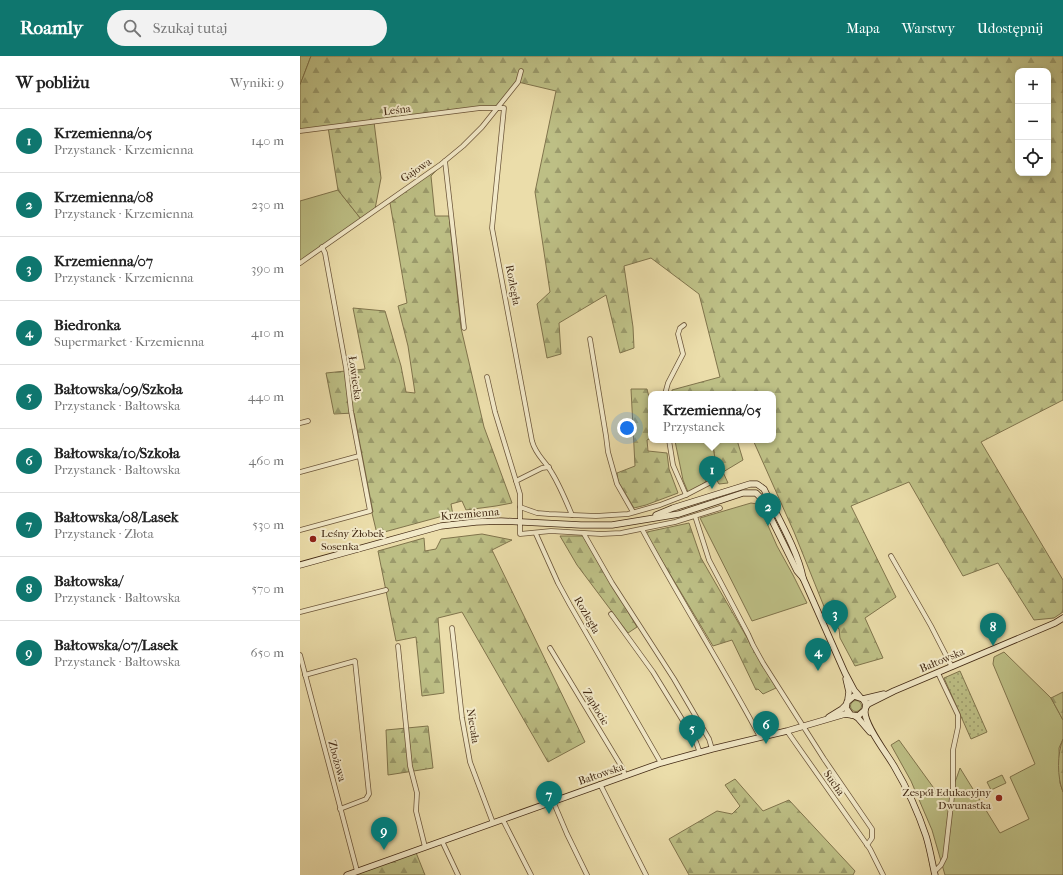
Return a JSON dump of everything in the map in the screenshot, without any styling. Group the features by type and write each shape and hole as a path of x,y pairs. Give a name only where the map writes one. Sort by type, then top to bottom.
{"main road":[{"name":"Krzemienna","path":"647,519 673,508 750,484 757,484 764,489 789,540 801,569 803,578 846,673 854,690 861,698"},
{"name":"Krzemienna","path":"300,565 441,526 476,522 519,521 581,525 612,525 679,514 743,493 756,493 761,498 797,571 803,578"},
{"name":"Bałtowska","path":"865,708 868,704 894,691 1055,623 1063,618"},
{"name":"Krzemienna","path":"846,673 849,692 847,702"},
{"name":"Bałtowska","path":"861,698 894,691"},
{"path":"874,736 866,718 865,708 861,698 854,696 847,702 847,711 858,718 874,736 894,767 910,797 926,836 934,874"},
{"name":"Bałtowska","path":"822,721 842,710 847,702"},
{"path":"853,715 861,714 865,708"},
{"name":"Bałtowska","path":"347,875 661,763 787,731 845,714 853,715"}],"street":[{"name":"Gajowa","path":"300,263 463,146 482,127 518,82 521,71"},
{"name":"Leśna","path":"300,130 480,108 496,108"},
{"name":"Rozległa","path":"496,108 504,108 492,228 532,441 535,451 549,467 572,515"},
{"path":"444,161 464,328"},
{"name":"Łowiecka","path":"300,530 370,511 351,411 346,368 322,247"},
{"path":"666,391 668,382 683,354 678,334 680,328 684,326"},
{"path":"590,339 608,452 617,484 633,512"},
{"path":"487,378 495,412 520,494 520,534 536,534 551,531 601,534 642,530 675,522 720,508"},
{"path":"300,423 308,421"},
{"path":"669,443 673,465 686,495"},
{"path":"300,472 360,456"},
{"path":"516,481 542,468 549,467"},
{"path":"520,507 538,513 572,515 628,514 660,505 686,495 711,482"},
{"path":"695,516 709,560 763,663 824,759 872,829 872,838 867,845"},
{"path":"642,530 669,579 716,657 760,737"},
{"name":"Rozległa","path":"536,534 567,600 661,763"},
{"path":"584,534 612,583 677,684 709,739 712,749"},
{"path":"891,556 952,667"},
{"path":"300,612 386,590"},
{"path":"611,614 653,672 696,742 700,753"},
{"name":"Niecała","path":"452,628 462,718 470,762 493,823"},
{"path":"398,646 410,766 417,794 416,811 425,847"},
{"name":"Zapłocie","path":"550,648 623,769 625,776"},
{"name":"Zbożowa","path":"300,655 357,872"},
{"path":"305,675 355,661 369,794 366,799 340,809"},
{"path":"934,874 944,857 953,788 953,750 958,727 958,715 938,673"},
{"name":"Sucha","path":"787,731 867,845 882,874"},
{"path":"600,784 646,875"},
{"path":"553,801 567,834 588,875"},
{"path":"504,820 531,875"},
{"path":"442,841 458,875"}],"green space":[{"path":"300,56 311,56 300,85"},
{"path":"311,56 1063,56 1063,400 981,442 1063,580 1063,612 1054,618 1034,620 998,563 963,576 909,482 851,506 896,597 865,618 883,658 855,666 840,638 839,629 827,614 794,532 754,443 776,443 776,391 672,391 720,377 699,294 651,258 624,266 633,327 634,348 620,353 606,295 559,323 561,354 547,358 537,304 550,292 535,192 556,91 518,82 496,108 374,122 381,178 375,209 361,219 338,190 328,127 300,131 300,85"},
{"path":"445,161 431,176 435,216 449,216 461,328 484,427 512,503 466,510 462,501 451,504 453,515 443,516 377,534 354,413 334,414 326,373 365,369 353,308 385,311 401,366 406,392 415,393 408,346 398,306 407,303 390,203 375,209"},
{"path":"338,190 361,219 300,263 300,201"},
{"path":"631,389 647,389 648,451 667,453 669,469 678,493 634,508 618,481 617,473 635,466"},
{"path":"675,443 713,444 715,459 728,483 719,484 714,475 705,476 706,482 688,492 683,480"},
{"path":"712,443 738,443 743,460 723,472 715,459 713,444"},
{"path":"751,503 757,504 762,512 777,546 807,603 752,621 700,518"},
{"path":"689,523 701,558 776,688 763,694 758,689 756,690 732,640 713,646 646,534 647,532"},
{"path":"482,534 512,540 492,550 585,742 548,762 462,612 438,618 444,693 422,696 416,637 396,641 378,551 424,538 425,551 436,549 441,539"},
{"path":"560,536 583,536 637,627 628,633 577,565"},
{"path":"1004,652 1051,698 1063,720 1063,739 1059,748 1060,783 1063,792 1063,875 945,875 932,830 911,781 891,745 899,740 941,798 951,788 960,768 1000,833 1029,819 1010,777 1035,764 993,664 994,657"},
{"path":"960,671 987,732 971,739 944,678"},
{"path":"1063,692 1063,720 1051,698"},
{"path":"854,701 858,701 860,702 860,710 854,711 851,708 851,704"},
{"path":"428,726 433,768 388,775 386,730"},
{"path":"1063,739 1063,792 1058,766"},
{"path":"1002,775 1006,783 991,790 987,782"},
{"path":"735,779 763,811 789,800 855,871 853,875 689,875 669,839 717,811 732,814 740,806 725,785"},
{"path":"415,850 425,875 354,875"}],"place":[{"name":"Krzemienna/05","path":"712,489"},
{"name":"Krzemienna/08","path":"768,526"},
{"name":"Leśny Żłobek Sosenka","path":"313,539"},
{"name":"Krzemienna/07","path":"835,633"},
{"name":"Bałtowska/","path":"993,646"},
{"name":"Biedronka","path":"818,671"},
{"name":"Bałtowska/10/Szkoła","path":"766,744"},
{"name":"Bałtowska/09/Szkoła","path":"692,748"},
{"name":"Zespół Edukacyjny Dwunastka","path":"999,798"},
{"name":"Bałtowska/08/Lasek","path":"549,814"},
{"name":"Bałtowska/07/Lasek","path":"384,850"}]}
